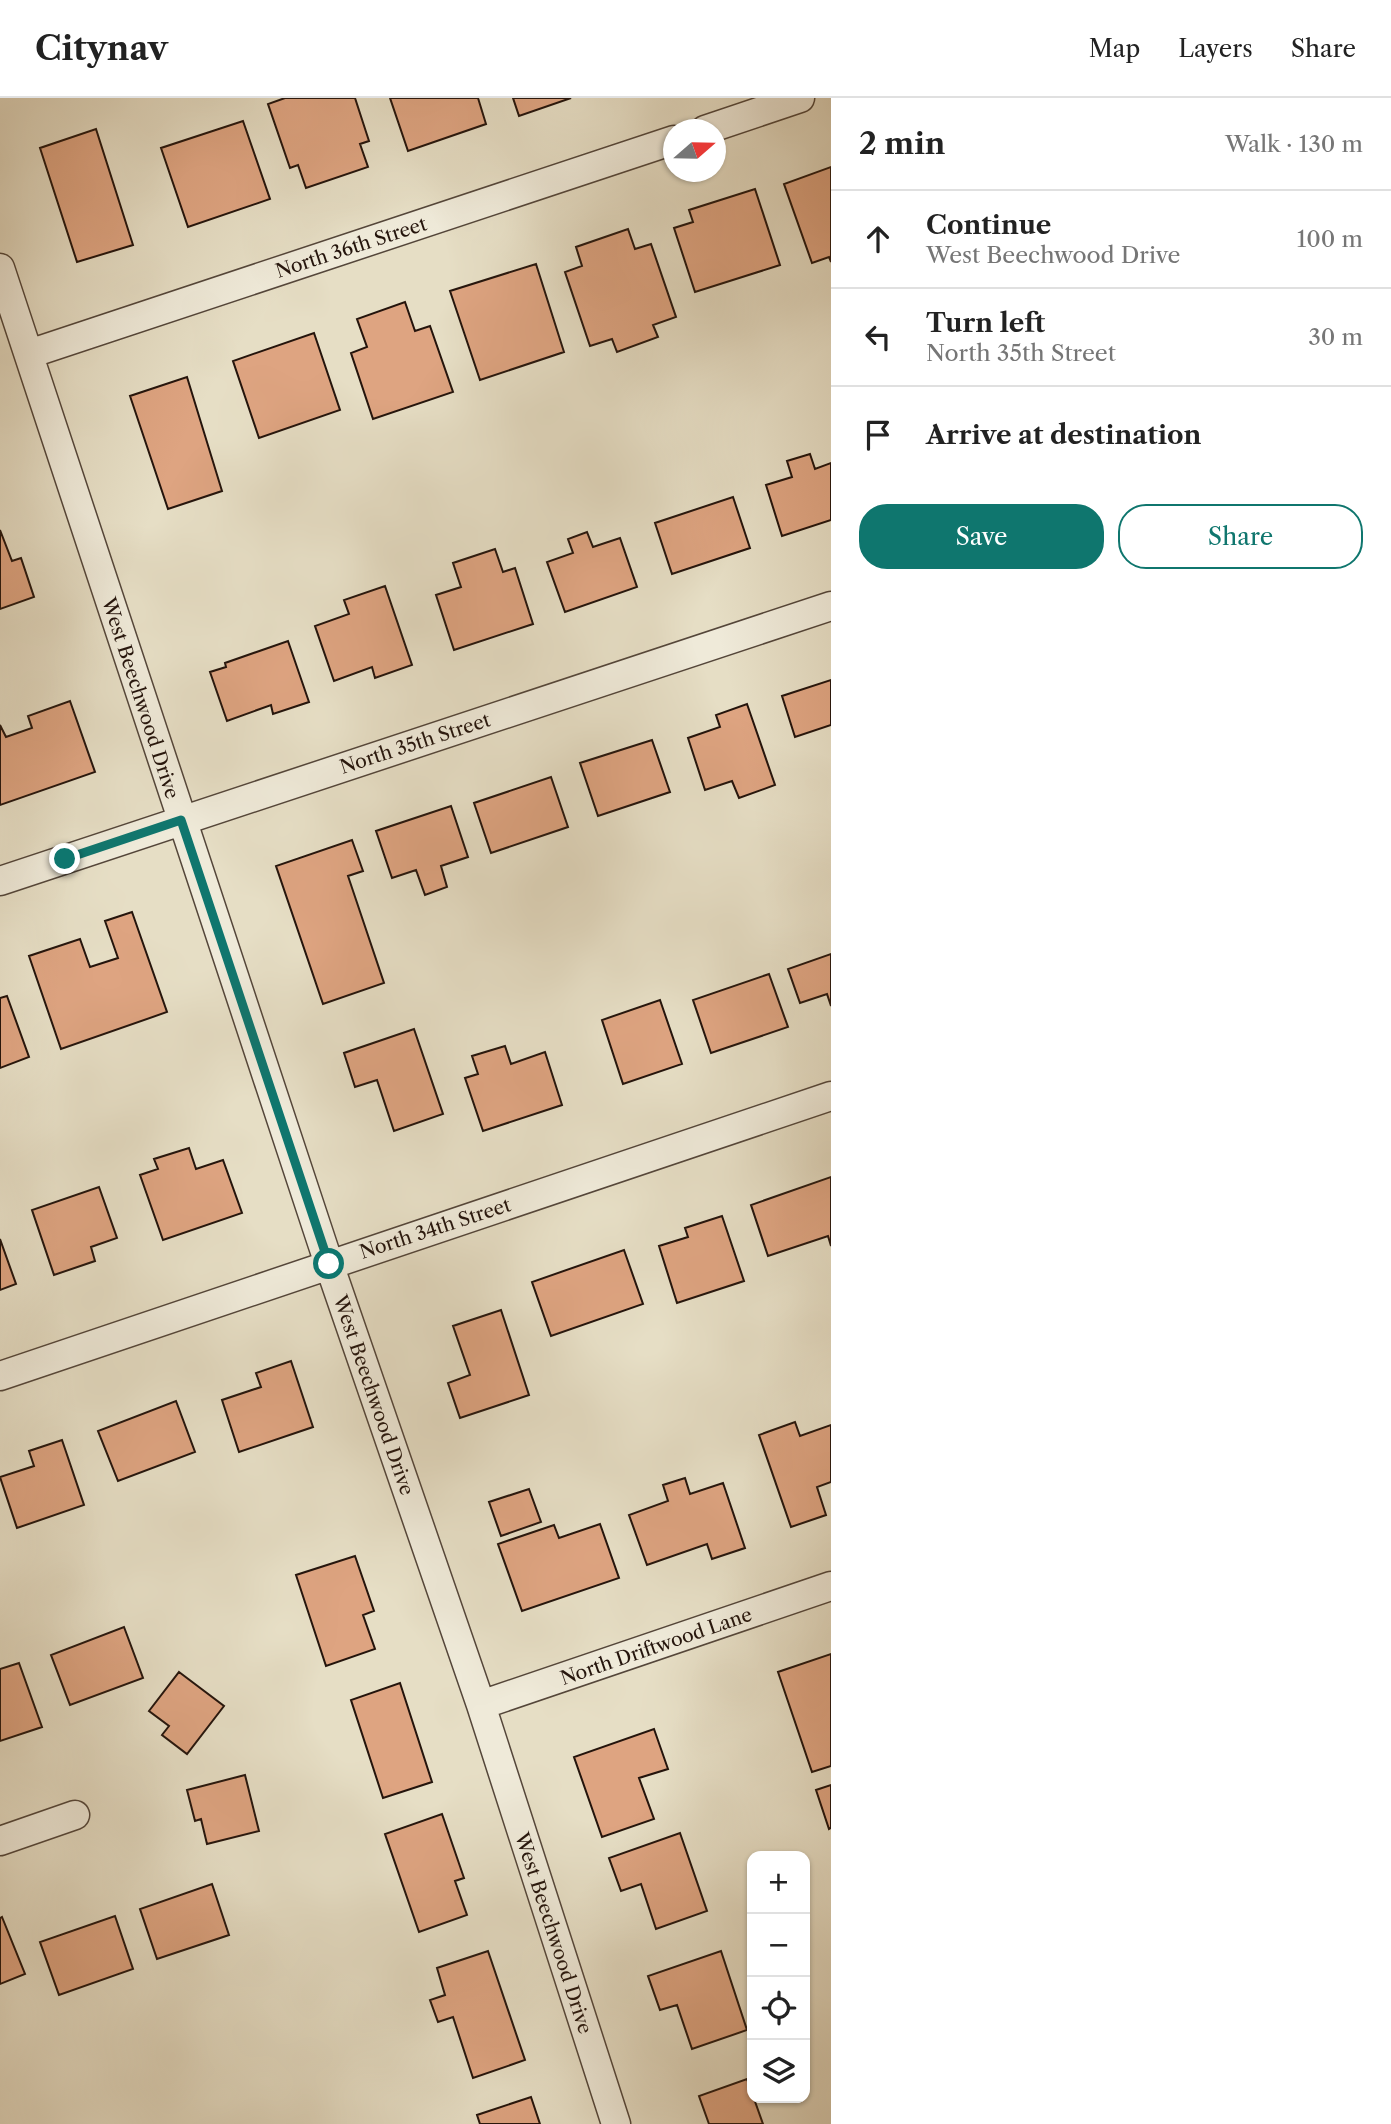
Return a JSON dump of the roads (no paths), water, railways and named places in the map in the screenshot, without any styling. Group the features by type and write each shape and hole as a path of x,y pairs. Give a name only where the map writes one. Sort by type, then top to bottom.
{"street":[{"path":"726,123 800,98"},
{"name":"North 36th Street","path":"29,354 663,144"},
{"name":"West Beechwood Drive","path":"0,268 329,1264 481,1705 615,2124"},
{"name":"North 35th Street","path":"0,881 831,606"},
{"name":"North 34th Street","path":"0,1376 831,1096"},
{"name":"North Driftwood Lane","path":"481,1705 831,1586"},
{"path":"0,1841 75,1815"}]}
